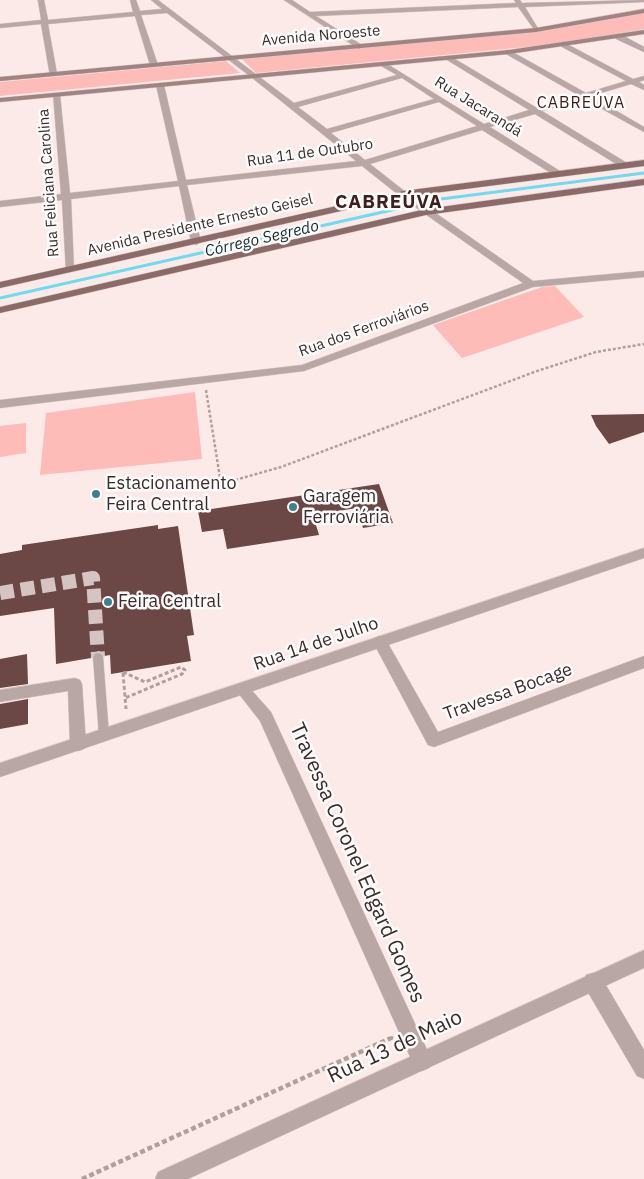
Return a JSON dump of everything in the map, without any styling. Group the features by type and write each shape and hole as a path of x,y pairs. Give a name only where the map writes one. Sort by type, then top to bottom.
{"main road":[{"name":"Avenida Noroeste","path":"0,79 536,30 644,12"},
{"name":"Avenida Noroeste","path":"0,100 509,52 644,32"},
{"name":"Avenida Presidente Ernesto Geisel","path":"0,285 403,195 644,163"},
{"path":"0,310 424,211 644,182"}],"street":[{"path":"41,0 53,74"},
{"path":"133,0 154,65"},
{"path":"154,0 232,58 424,211 531,284"},
{"path":"287,0 359,47"},
{"path":"308,14 519,2 644,0"},
{"path":"519,2 536,30"},
{"path":"0,26 167,11"},
{"path":"619,37 644,50"},
{"path":"566,45 644,88"},
{"path":"509,52 644,130"},
{"path":"450,58 624,165"},
{"name":"Rua Jacarandá","path":"384,64 558,173"},
{"path":"292,106 402,76"},
{"name":"Rua 11 de Outubro","path":"0,204 363,162 644,78"},
{"path":"160,85 184,182 196,242"},
{"name":"Rua Feliciana Carolina","path":"56,95 66,197 69,270"},
{"path":"325,132 440,100"},
{"name":"Rua dos Ferroviários","path":"0,404 315,365 531,284 644,274"},
{"name":"Rua 14 de Julho","path":"0,770 644,553"},
{"name":"Travessa Bocage","path":"380,642 434,740 644,662"},
{"path":"0,696 75,684 78,744"},
{"name":"Travessa Coronel Edgard Gomes","path":"242,689 266,717 422,1061"},
{"name":"Rua 13 de Maio","path":"166,1179 644,959"},
{"path":"593,982 644,1069"}],"lane":[{"path":"98,657 104,735"}],"path":[{"path":"204,379 221,484 281,467 537,371 596,352 644,344"},
{"path":"125,698 182,674 185,670 180,668 145,682 123,672 125,698 126,709"},
{"path":"82,1179 391,1038 387,1028"}],"shaded area":[{"path":"644,13 644,29 568,43 256,73 242,59 537,32"},
{"path":"226,61 240,73 0,96 0,82"},
{"path":"555,286 584,317 462,358 433,325 542,287"},
{"path":"195,392 202,459 40,475 46,413"},
{"path":"26,423 26,453 0,457 0,426"}],"building":[{"path":"644,414 644,432 609,444 596,426 591,415"},
{"name":"Garagem Ferroviária","path":"379,484 393,523 363,528 357,508 313,515 319,535 227,549 223,529 202,532 198,511"},
{"name":"Feira Central","path":"158,525 158,529 178,526 194,635 187,636 191,661 111,674 110,655 104,656 99,651 93,653 91,658 56,664 54,608 0,616 0,554 22,550 22,545"},
{"path":"27,654 28,684 0,688 0,659"},
{"path":"28,699 28,724 0,729 0,704"}],"waterway":[{"name":"Córrego Segredo","path":"0,298 441,199 644,173"}],"tunnel":[{"path":"0,593 93,578 98,657"}],"place":[{"name":"Estacionamento Feira Central","path":"96,494"},
{"name":"Garagem Ferroviária","path":"293,507"},
{"name":"Feira Central","path":"108,602"}],"district":[{"name":"CABREÚVA","path":"581,103"},
{"name":"CABREÚVA","path":"389,203"}]}
